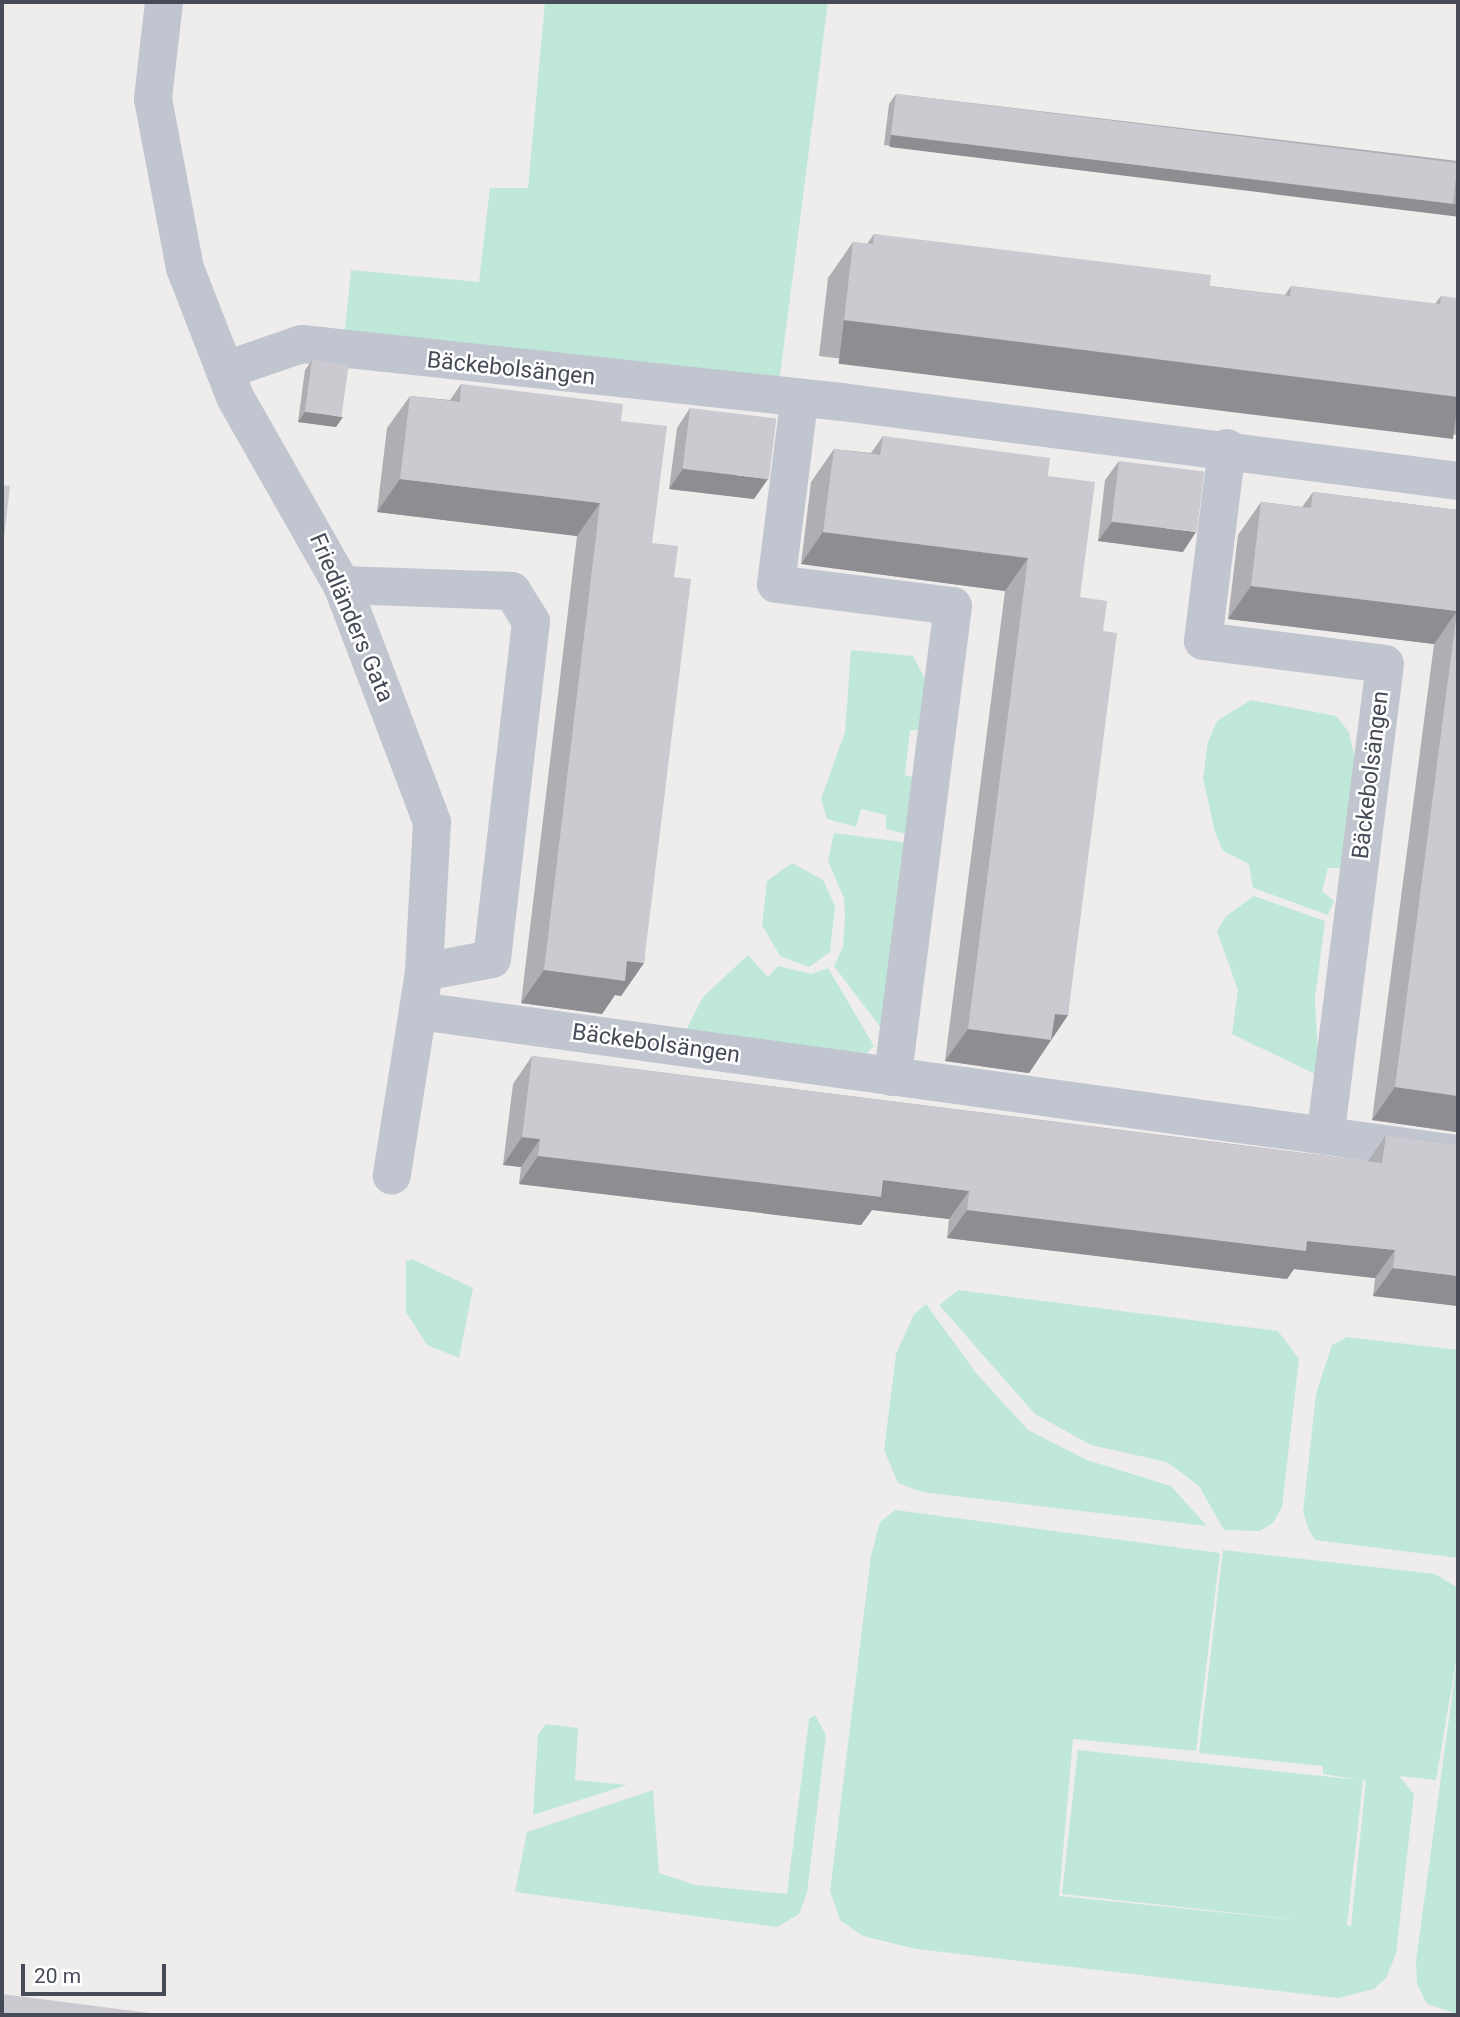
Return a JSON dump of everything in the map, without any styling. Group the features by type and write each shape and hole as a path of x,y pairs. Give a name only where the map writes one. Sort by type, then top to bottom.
{"street":[{"name":"Friedländers Gata","path":"164,2 153,99 185,268 235,397 342,585 432,822 424,972 392,1175"},
{"name":"Bäckebolsängen","path":"226,370 302,344 1227,449 1458,481"},
{"path":"799,402 776,584 953,606 893,1077"},
{"name":"Bäckebolsängen","path":"1227,449 1203,641 1385,664 1325,1136"},
{"path":"342,585 512,591 531,622 492,960 424,972"},
{"name":"Bäckebolsängen","path":"419,1011 1458,1154"}],"green space":[{"path":"545,2 828,2 778,391 344,339 351,270 479,282 490,188 528,188"},
{"path":"851,650 913,656 926,681 930,731 910,730 905,775 925,780 911,835 886,829 886,815 861,809 856,827 827,819 821,799 845,732"},
{"path":"1251,700 1336,716 1349,732 1356,764 1344,868 1328,868 1322,891 1334,901 1328,915 1253,888 1249,864 1223,851 1215,832 1203,778 1208,742 1217,721"},
{"path":"834,833 909,843 887,1036 834,966 843,947 845,917 844,898 828,861"},
{"path":"792,863 823,880 835,906 830,952 809,967 780,956 762,925 767,881"},
{"path":"1254,896 1325,921 1315,998 1319,1076 1232,1034 1238,990 1217,931 1226,916"},
{"path":"748,955 768,977 778,966 811,974 828,968 874,1046 850,1068 683,1036 703,997"},
{"path":"412,1259 473,1288 459,1358 427,1345 406,1312 406,1261"},
{"path":"958,1290 1278,1331 1299,1359 1282,1507 1273,1523 1259,1531 1224,1530 1199,1486 1167,1462 1091,1445 1035,1414 939,1305"},
{"path":"926,1304 976,1373 1028,1430 1087,1460 1171,1486 1207,1526 922,1492 898,1483 884,1450 896,1354 914,1314"},
{"path":"1347,1337 1458,1350 1458,1558 1315,1540 1309,1530 1303,1512 1316,1394 1332,1345"},
{"path":"895,1510 1220,1553 1196,1751 1073,1739 1059,1896 1308,1921 1062,1894 1078,1750 1360,1780 1323,1774 1323,1766 1199,1753 1223,1550 1435,1574 1458,1588 1458,1650 1436,1780 1399,1776 1414,1794 1396,1954 1386,1978 1374,1989 1338,1998 916,1949 863,1936 840,1920 830,1891 871,1556 880,1522","holes":["1363,1780 1366,1781 1351,1926 1347,1925"]},
{"path":"1458,1652 1458,2014 1427,2004 1417,1984 1416,1961"},
{"path":"815,1715 826,1735 807,1893 799,1914 777,1927 515,1892 527,1832 653,1790 659,1873 696,1885 787,1894 809,1719"},
{"path":"546,1724 578,1728 575,1780 627,1785 533,1815 538,1735"}],"building":[{"path":"896,94 1458,163 1453,204 891,135"},
{"path":"874,234 1211,275 1210,286 1290,296 1291,286 1440,304 1441,296 1458,298 1458,397 844,320 853,242 873,244"},
{"path":"312,360 349,365 341,417 305,411"},
{"path":"461,384 623,404 621,421 667,426 652,543 678,546 674,577 691,579 644,963 627,961 625,981 544,970 600,503 400,479 410,396 460,402"},
{"path":"690,408 776,419 769,479 683,469"},
{"path":"883,436 1050,458 1048,476 1095,482 1080,597 1107,601 1103,631 1117,633 1068,1015 1055,1014 1051,1040 968,1029 1028,558 823,532 834,449 880,455"},
{"path":"1119,461 1204,471 1197,532 1112,522"},
{"path":"2,485 10,486 2,556"},
{"path":"1313,492 1458,510 1458,1096 1395,1087 1457,611 1251,586 1261,502 1311,508"},
{"path":"532,1056 1382,1163 1386,1135 1458,1145 1458,1276 1393,1268 1395,1250 1307,1241 1306,1251 967,1210 969,1191 883,1180 881,1197 538,1156 540,1139 522,1137"},
{"path":"2,1994 165,2015 2,2015"}]}
